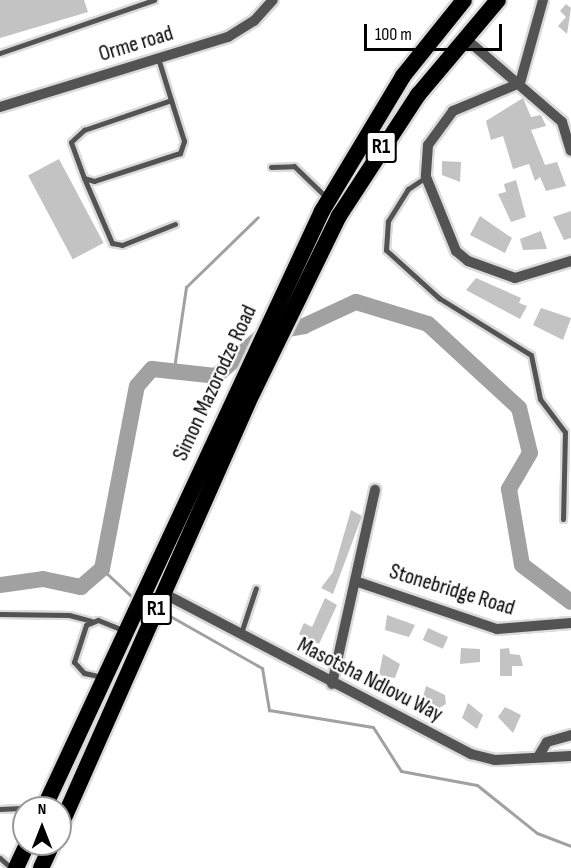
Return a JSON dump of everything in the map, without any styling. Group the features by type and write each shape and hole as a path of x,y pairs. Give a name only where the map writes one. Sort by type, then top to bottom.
{"highway":[{"name":"Simon Mazorodze Road","path":"72,799 163,593 245,390 276,305 328,200 403,76 464,0"},
{"name":"R1","path":"466,39 498,0"},
{"name":"Simon Mazorodze Road","path":"50,796 107,678 126,632 245,390 293,313 339,216 376,156 466,39"}],"street":[{"name":"Orme road","path":"0,106 243,30 273,0"},
{"path":"520,83 543,0"},
{"path":"466,39 566,121 571,151"},
{"path":"520,83 453,111 428,145 426,177 456,250 468,261 515,278 571,261"},
{"path":"332,684 358,582 375,490"},
{"name":"Stonebridge Road","path":"358,582 496,629 571,623"},
{"name":"Masotsha Ndlovu Way","path":"163,593 332,684 471,754 495,760 571,756"},
{"path":"538,757 554,738 571,735"}],"lane":[{"path":"0,53 153,0"},
{"path":"84,178 94,180 180,153 184,141 158,58"},
{"path":"171,100 84,130 71,142 112,243 122,245 175,224"},
{"path":"271,167 294,166 328,200"},
{"path":"426,177 408,189 388,221 386,250 439,298 531,355 540,399 565,432 563,519"},
{"path":"240,635 256,588"},
{"path":"0,614 69,615 126,632"},
{"path":"91,621 74,662 84,673 107,678"},
{"path":"0,858 11,868"}],"building":[{"path":"0,0 84,0 88,12 0,38"},
{"path":"566,4 571,8 567,34 558,26 566,17 560,11"},
{"path":"523,98 531,117 541,115 546,126 531,130 545,165 557,162 566,186 546,191 540,177 535,181 529,164 513,169 503,136 491,140 486,121"},
{"path":"59,159 104,243 73,259 28,175"},
{"path":"442,161 461,162 460,182 442,175"},
{"path":"516,180 526,217 511,222 498,194 506,192 504,184"},
{"path":"571,211 571,238 564,240 553,217"},
{"path":"480,216 512,238 505,253 470,235"},
{"path":"541,231 547,249 523,250 520,239"},
{"path":"476,278 521,298 519,303 527,306 520,319 466,290"},
{"path":"541,308 571,318 563,340 533,325"},
{"path":"351,510 362,516 333,594 321,588 333,572"},
{"path":"325,598 337,605 319,644 299,634 304,623 312,627"},
{"path":"387,615 415,625 409,637 385,630"},
{"path":"428,628 448,637 443,649 423,640"},
{"path":"461,648 480,649 480,662 460,664"},
{"path":"509,648 510,654 520,655 523,666 512,666 512,676 500,676 500,649"},
{"path":"383,654 400,664 395,678 379,675"},
{"path":"426,686 445,695 446,704 439,708 423,697"},
{"path":"468,703 483,715 477,729 462,718"},
{"path":"505,707 521,715 513,733 498,717"}],"waterway":[{"path":"173,375 186,287 258,217"},
{"path":"0,585 43,579 81,587 102,569 137,386 152,369 216,376 265,333 304,326 356,302 428,324 519,408 530,453 509,489 522,565 571,602"},
{"path":"102,569 132,597"},
{"path":"170,616 262,668 269,710 373,727 401,771 477,785 537,833 571,846"}]}
